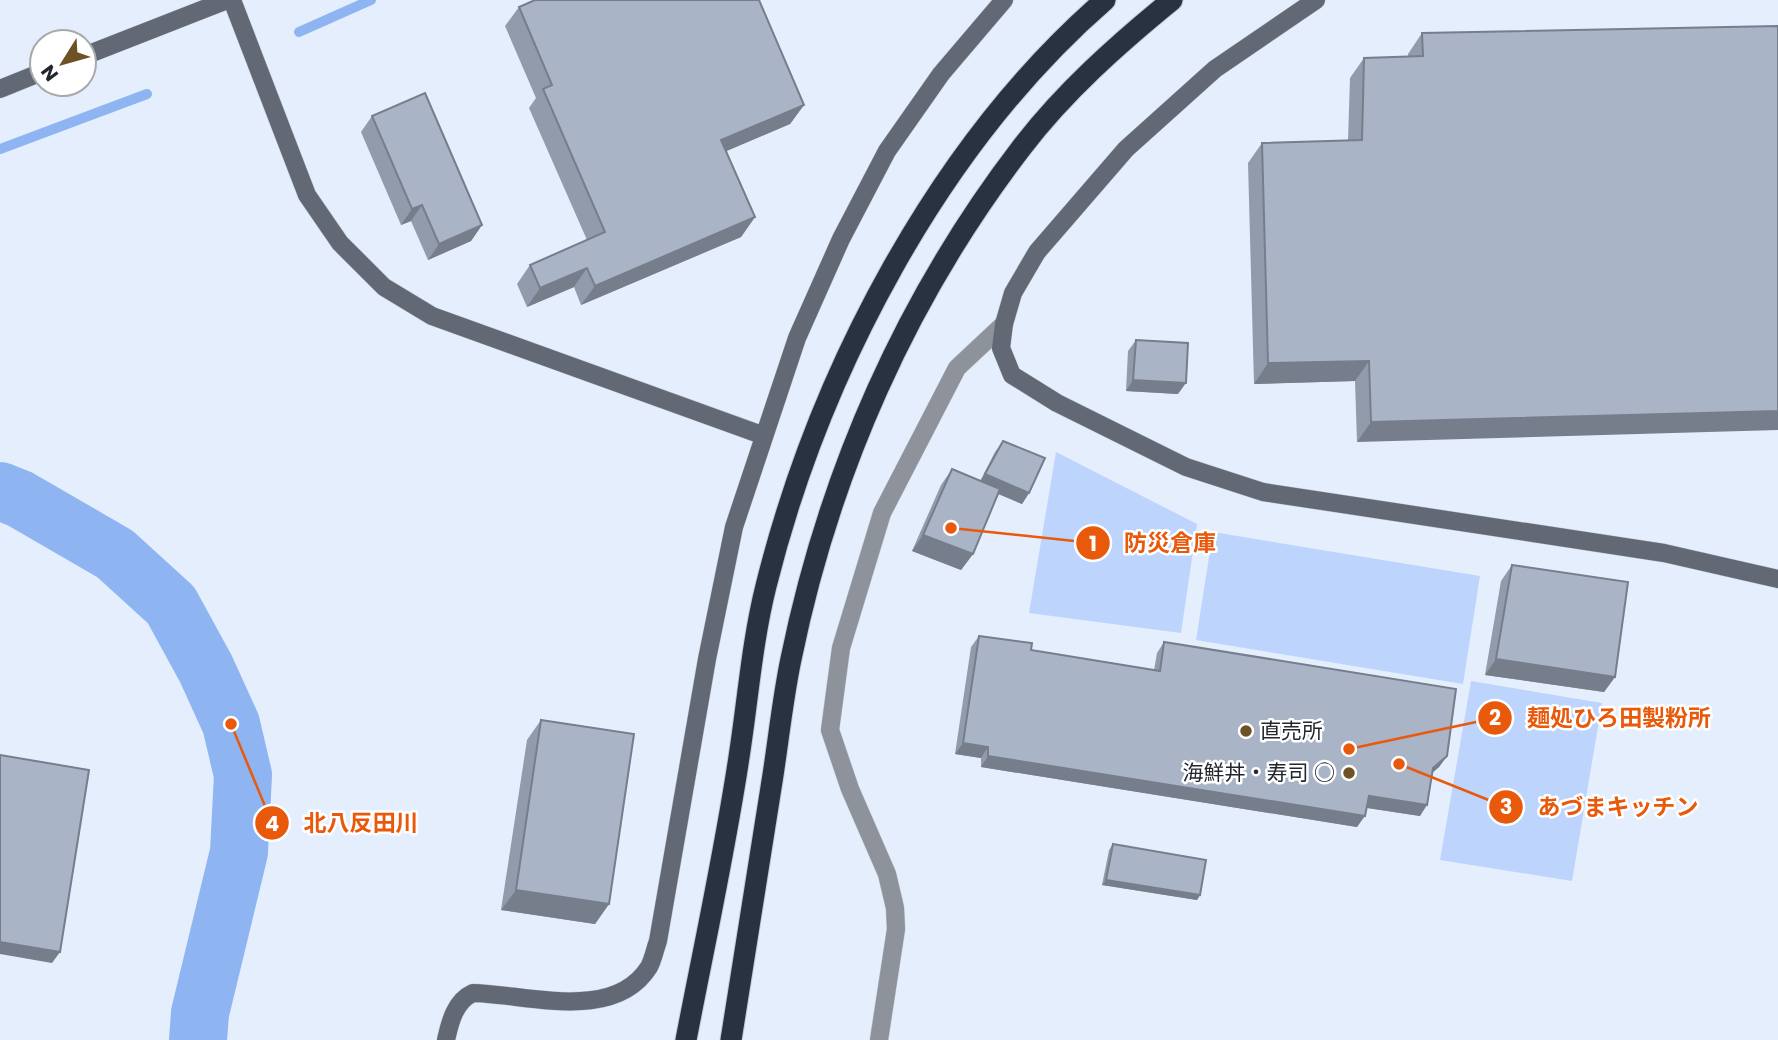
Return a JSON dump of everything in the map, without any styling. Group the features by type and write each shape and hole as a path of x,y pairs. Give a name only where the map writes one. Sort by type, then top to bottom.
{"highway":[{"path":"686,1040 739,757 750,666 767,585 818,424 858,333 941,187 1013,93 1045,57 1105,0"},
{"path":"731,1040 791,660 818,549 870,401 934,278 967,224 1023,145 1079,84 1171,0"}],"street":[{"path":"98,51 229,0 307,195 340,243 384,287 432,316 762,435"},
{"path":"446,1040 455,1012 466,996 473,993 587,1001 620,991 649,967 658,941 712,627 734,527 762,435 803,325 841,239 887,151 941,74 1004,0"},
{"path":"1316,0 1215,69 1126,149 1037,252 1013,293 1004,324 1000,348 1012,375 1069,409 1199,471 1263,492 1664,553 1778,579"},
{"path":"0,89 28,78"},
{"path":"879,1040 896,929 895,908 887,874 850,789 830,730 841,648 882,513 957,368 1004,324"}],"shaded area":[{"path":"1056,452 1197,524 1181,633 1029,613"},
{"path":"1213,532 1480,576 1463,684 1196,640"},
{"path":"1471,681 1602,703 1572,881 1440,860"}],"building":[{"path":"535,0 759,0 804,105 721,140 755,217 595,286 587,268 540,288 530,265 605,232 543,89 552,85 519,7"},
{"path":"1778,26 1778,411 1371,422 1369,361 1268,363 1262,143 1362,140 1364,58 1423,56 1422,33"},
{"path":"425,93 482,225 439,244 422,205 412,209 372,116"},
{"path":"1136,340 1188,343 1186,383 1133,380"},
{"path":"1003,441 1045,458 1029,493 985,474"},
{"path":"952,469 1000,489 973,554 923,535"},
{"path":"1512,565 1628,582 1615,677 1496,659"},
{"path":"979,636 1032,643 1031,650 1160,671 1164,642 1456,689 1447,756 1433,768 1427,805 1369,796 1365,816 988,756 988,747 963,743"},
{"path":"541,720 634,734 609,904 516,890"},
{"path":"0,755 89,770 60,952 0,942"},
{"path":"1113,844 1206,860 1200,895 1106,880"}],"waterway":[{"path":"299,32 371,0"},
{"path":"0,149 147,94"},
{"path":"0,491 20,499 115,554 171,605 206,669 231,724 243,775 239,852 200,1013 198,1040"}],"place":[{"name":"防災倉庫","path":"951,528"},
{"name":"北八反田川","path":"231,724"},
{"name":"直売所","path":"1246,731"},
{"name":"麺処ひろ田製粉所","path":"1349,749"},
{"name":"あづまキッチン","path":"1399,764"},
{"name":"海鮮丼・寿司 ○","path":"1349,773"}]}
